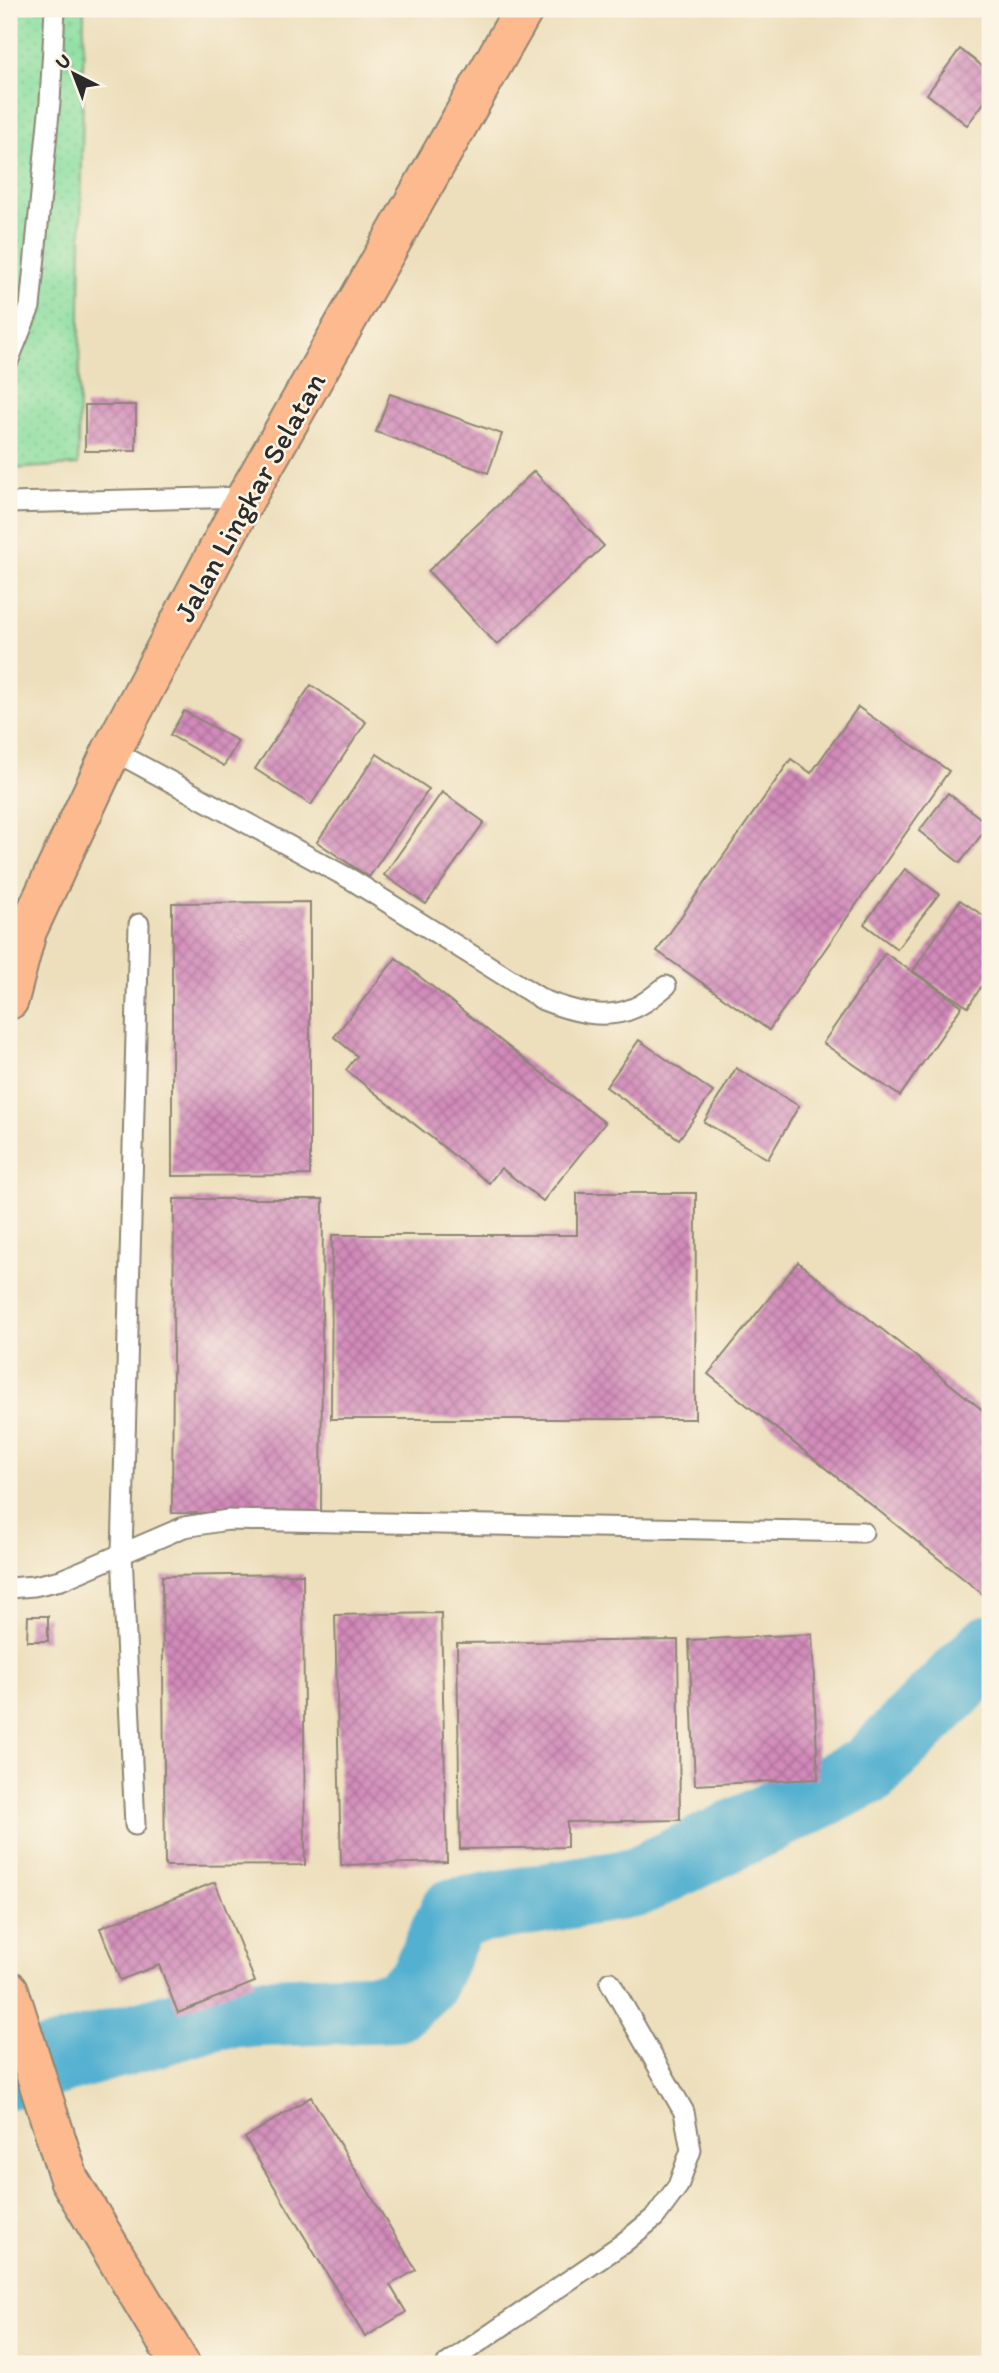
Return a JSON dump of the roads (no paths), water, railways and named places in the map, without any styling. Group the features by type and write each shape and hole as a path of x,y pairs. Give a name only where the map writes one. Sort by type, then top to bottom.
{"highway":[{"name":"Jalan Lingkar Selatan","path":"9,1000 27,931 112,750 246,497 524,9"},
{"path":"9,1990 69,2179 180,2364"}],"lane":[{"path":"9,359 30,307 50,102 55,9"},
{"path":"9,503 246,497"},
{"path":"112,750 352,880 543,1000 570,1011 602,1014 634,1008 666,986"},
{"path":"135,1825 122,1554 139,925"},
{"path":"9,1588 61,1580 184,1527 228,1520 863,1532"},
{"path":"447,2364 622,2244 655,2217 678,2186 691,2150 684,2112 610,1982"}],"waterway":[{"path":"9,2074 218,2014 395,2007 423,1981 454,1913 634,1883 869,1770 990,1649"}]}
